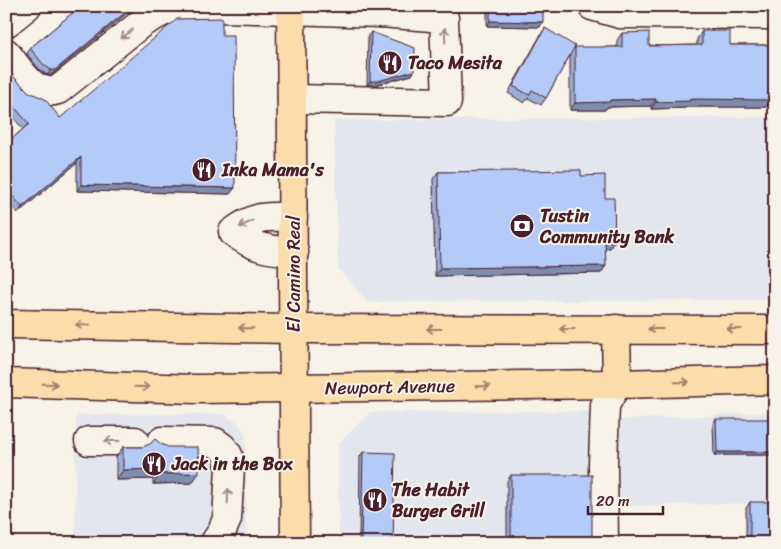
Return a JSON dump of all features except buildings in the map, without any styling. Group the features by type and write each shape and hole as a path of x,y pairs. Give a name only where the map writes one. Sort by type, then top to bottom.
{"main road":[{"name":"El Camino Real","path":"292,9 295,543"},
{"path":"6,324 294,328 775,330"},
{"path":"616,329 617,384"},
{"name":"Newport Avenue","path":"6,383 196,389 617,384 775,380"}],"street":[{"path":"6,23 26,6"},
{"path":"592,6 620,14 775,15"},
{"path":"6,53 31,84 40,91 51,92 58,90 143,22 166,10 224,8 381,10 444,18 447,102 292,99"},
{"path":"293,217 264,216 233,232 243,240 265,249 294,252"},
{"path":"604,543 603,464 605,405 617,384"},
{"path":"89,441 135,441"},
{"path":"162,441 215,442 228,455 230,468 227,519 222,534 215,542"}],"shaded area":[{"path":"775,117 775,300 368,302 338,269 334,120"},
{"path":"594,411 595,543 339,543 338,444 370,412"},
{"path":"775,412 775,503 620,506 618,420"},
{"path":"224,414 237,422 246,434 246,543 75,543 76,415"}],"place":[{"name":"Taco Mesita","path":"390,63"},
{"name":"Inka Mama's","path":"204,170"},
{"name":"Tustin Community Bank","path":"522,226"},
{"name":"Jack in the Box","path":"154,464"},
{"name":"The Habit Burger Grill","path":"375,500"}]}
